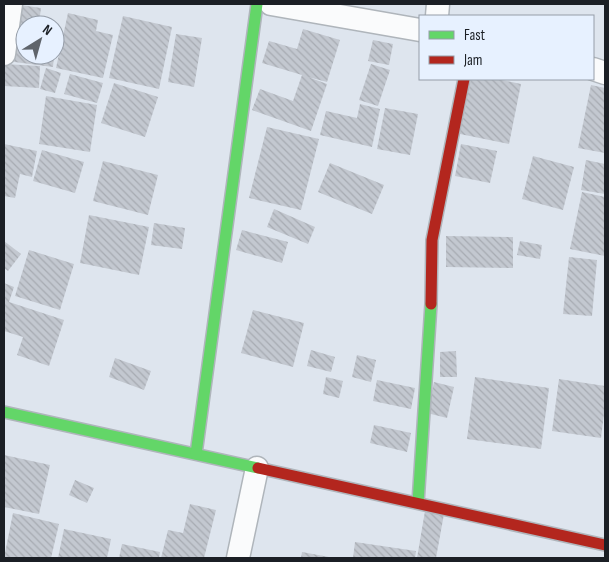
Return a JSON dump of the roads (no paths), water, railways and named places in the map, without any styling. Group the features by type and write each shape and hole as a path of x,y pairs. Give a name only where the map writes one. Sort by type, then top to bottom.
{"street":[{"path":"4,54 11,4"},
{"path":"196,454 258,4"},
{"path":"271,4 419,30"},
{"path":"418,503 430,312 432,240 464,80"},
{"path":"4,412 605,544"},
{"path":"238,558 257,468"}]}
